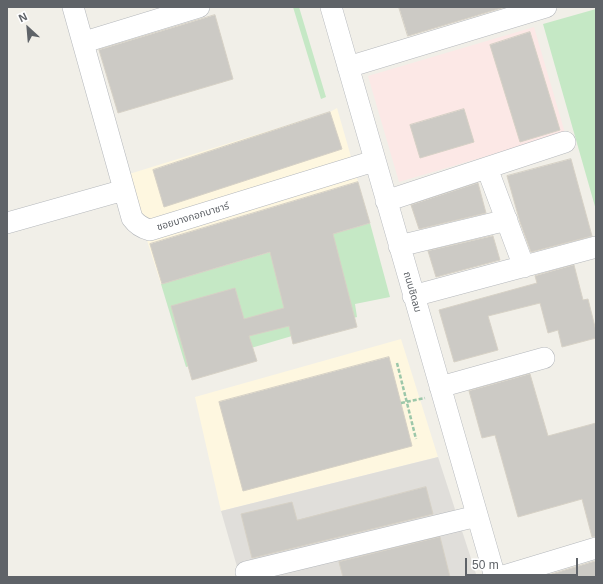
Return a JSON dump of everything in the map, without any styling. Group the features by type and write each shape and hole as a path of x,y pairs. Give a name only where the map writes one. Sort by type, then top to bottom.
{"street":[{"name":"ซอยบางกอกบาซาร์","path":"73,7 132,218 144,229 150,230 374,161"},
{"path":"91,40 200,7"},
{"name":"ถนนชิดลม","path":"331,7 413,296 434,387 476,516 504,576"},
{"path":"348,67 546,7"},
{"path":"386,201 565,142"},
{"path":"487,168 524,267"},
{"path":"7,224 124,190"},
{"path":"399,246 507,220"},
{"path":"413,296 596,247"},
{"path":"434,387 541,353"},
{"path":"246,572 476,516"},
{"path":"504,576 596,548"}],"path":[{"path":"397,363 416,439"},
{"path":"401,403 406,402 434,387"}],"shaded area":[{"path":"534,27 565,133 399,182 368,76"},
{"path":"337,108 370,223 161,284 126,175 330,112"},
{"path":"401,339 438,457 221,511 195,397"},
{"path":"438,457 477,577 240,577 221,511"}],"green space":[{"path":"293,7 299,7 326,97 321,99"},
{"path":"596,9 596,210 543,24"},
{"path":"370,223 390,297 355,304 357,317 186,367 161,284"}],"building":[{"path":"399,7 505,7 408,36"},
{"path":"215,15 233,79 118,113 99,50"},
{"path":"530,32 560,130 520,142 490,45"},
{"path":"464,109 474,142 420,158 410,125"},
{"path":"330,112 342,149 164,207 153,170"},
{"path":"571,159 592,236 531,252 520,222 507,176"},
{"path":"358,182 370,223 333,234 357,327 293,344 289,326 249,336 257,361 192,380 171,306 235,288 244,319 284,308 270,252 162,284 150,244"},
{"path":"478,183 486,213 419,229 411,205"},
{"path":"493,236 500,260 436,277 428,251"},
{"path":"574,265 583,300 588,299 596,331 596,338 562,347 558,330 548,333 540,303 488,316 498,350 454,362 439,310 537,283 535,276"},
{"path":"389,357 412,446 243,491 219,402"},
{"path":"530,374 548,436 596,423 596,536 592,537 582,499 518,517 495,435 482,438 469,391"},
{"path":"426,487 433,514 252,558 241,514 292,502 297,520"},
{"path":"440,537 450,577 343,577 339,562"},
{"path":"596,561 596,577 542,577"}]}
